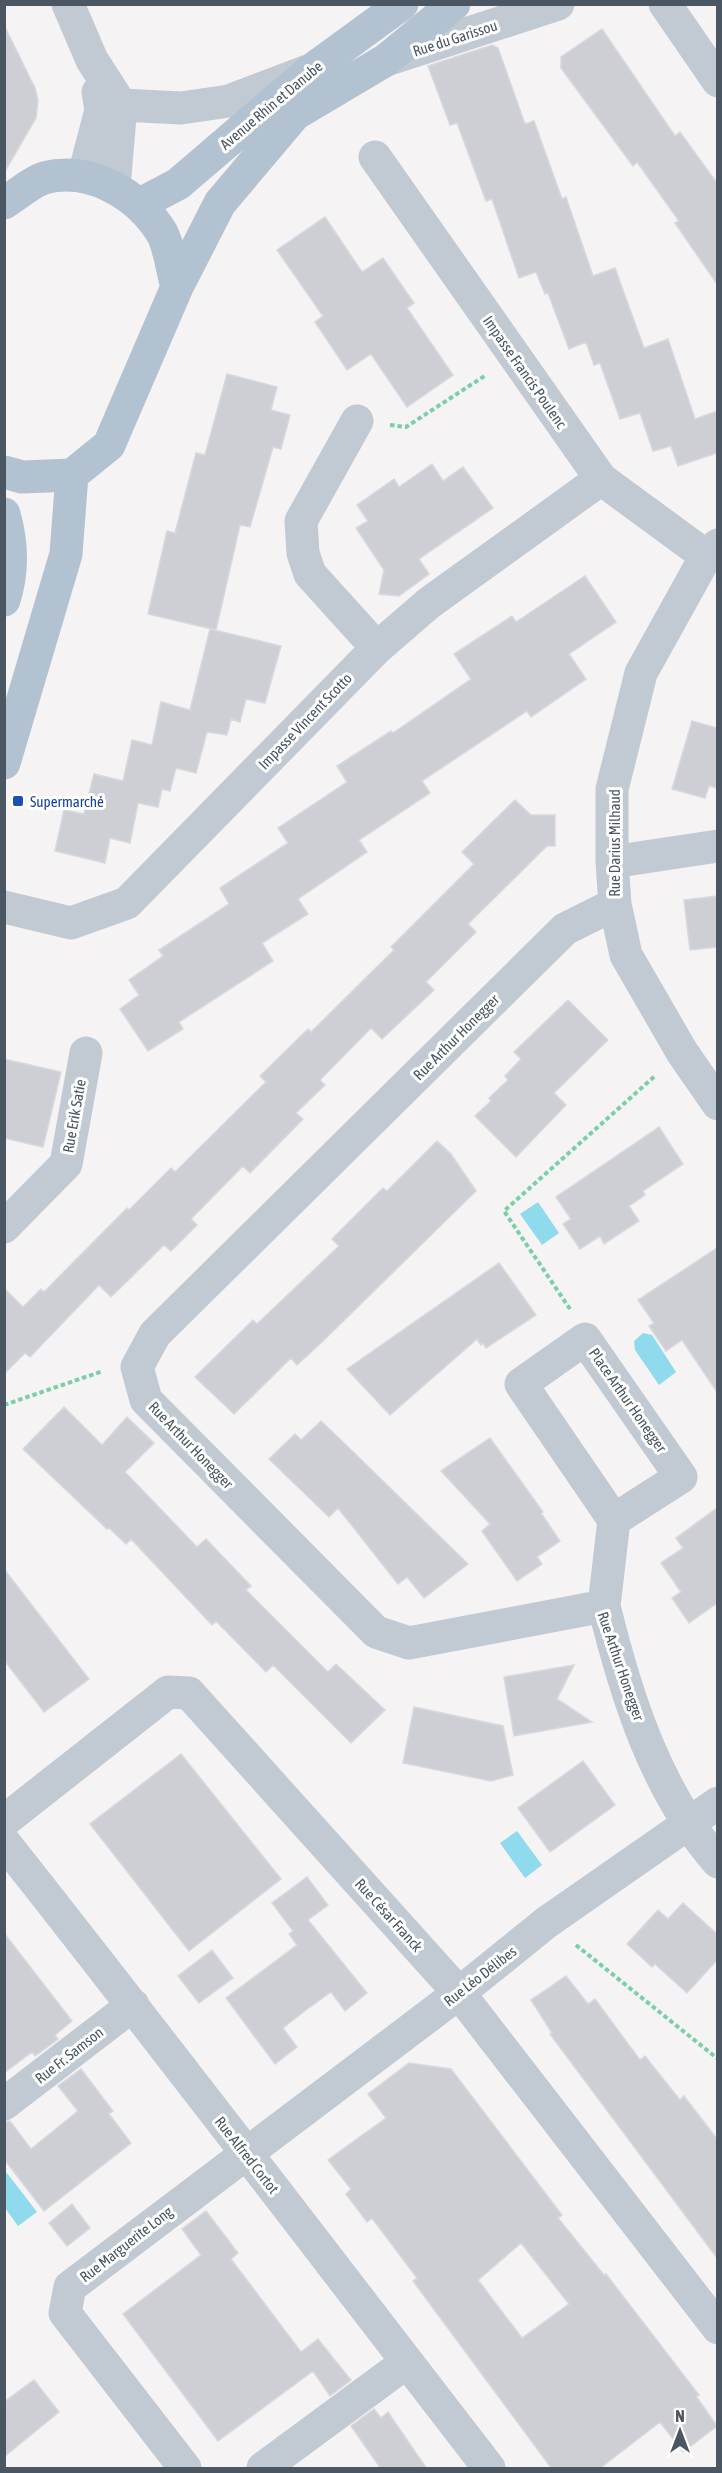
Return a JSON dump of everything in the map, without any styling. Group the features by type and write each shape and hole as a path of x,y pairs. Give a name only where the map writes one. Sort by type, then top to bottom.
{"main road":[{"name":"Avenue Rhin et Danube","path":"127,196 178,184 310,71 402,4"},
{"name":"Avenue Rhin et Danube","path":"72,475 109,446 177,287 220,203 295,114 386,60 454,4"},
{"path":"4,203 43,178 84,175 127,196 163,235 177,287"},
{"path":"4,472 22,477 72,475 66,554 4,763"},
{"path":"4,514 11,538 9,585 4,600"}],"street":[{"path":"68,4 92,60 121,105 127,196"},
{"name":"Rue du Garissou","path":"386,60 558,4"},
{"path":"665,4 717,81"},
{"path":"84,175 101,110 92,60"},
{"path":"121,105 181,108 229,102 310,71"},
{"name":"Impasse Francis Poulenc","path":"375,157 601,479 712,550"},
{"path":"357,421 301,520 303,553 310,574 377,648"},
{"name":"Impasse Vincent Scotto","path":"4,907 71,923 127,903 377,648 429,603 601,479"},
{"name":"Rue Darius Milhaud","path":"712,550 641,673 612,789 612,862 615,904 626,955 682,1052 717,1104"},
{"path":"612,862 717,846"},
{"name":"Rue Arthur Honegger","path":"615,904 565,929 155,1334 137,1367 146,1400 376,1632 409,1642 604,1606 615,1648 652,1757 677,1805 700,1842 717,1862"},
{"name":"Rue Erik Satie","path":"4,1227 66,1164 86,1053"},
{"name":"Place Arthur Honegger","path":"585,1339 681,1477 614,1520 521,1384 585,1339"},
{"path":"604,1606 614,1520"},
{"name":"Rue César Franck","path":"4,1821 168,1692 189,1694 459,1993 717,2328"},
{"name":"Rue Léo Délibes","path":"246,2155 459,1993 547,1922 717,1803"},
{"name":"Rue Alfred Cortot","path":"4,1842 133,2005 489,2469"},
{"name":"Rue Fr. Samson","path":"4,2104 133,2005"},
{"name":"Rue Marguerite Long","path":"185,2469 65,2313 70,2288 228,2166 246,2155"},
{"path":"263,2469 407,2362"}],"path":[{"path":"357,421 406,427 515,356"},
{"path":"585,1339 575,1317 504,1211 682,1052"},
{"path":"4,1405 98,1372 137,1367"},
{"path":"547,1922 717,2059"}],"water":[{"path":"538,1202 559,1233 542,1245 520,1214"},
{"path":"643,1333 652,1335 676,1372 659,1385 635,1350 634,1341"},
{"path":"517,1831 542,1865 525,1878 500,1843"},
{"path":"7,2173 37,2212 18,2226 5,2208 5,2175"}],"building":[{"path":"4,25 35,88 38,100 36,118 4,173"},
{"path":"602,29 675,136 680,132 717,183 717,284 675,223 679,221 637,162 633,166 561,68 561,57"},
{"path":"492,45 498,48 525,124 534,121 562,199 566,197 593,276 615,268 644,348 668,339 695,419 717,411 717,453 678,466 671,446 653,451 640,413 620,419 600,363 594,365 586,342 569,349 548,293 545,294 536,272 519,278 492,199 486,201 457,123 450,125 428,66"},
{"path":"325,217 362,272 383,258 414,303 407,308 453,375 407,407 371,354 347,370 315,322 323,316 277,250"},
{"path":"227,374 277,387 271,410 290,415 281,449 273,447 250,527 240,525 216,630 148,614 167,531 175,533 196,453 205,455"},
{"path":"432,464 443,481 463,467 493,508 419,559 429,574 399,596 379,594 384,570 356,528 368,521 357,505 394,479 399,487"},
{"path":"585,576 616,622 569,654 586,679 531,717 527,711 422,781 430,793 359,840 367,852 298,899 308,914 262,943 273,961 179,1022 183,1029 148,1051 120,1009 139,995 129,980 163,956 159,950 229,904 220,888 288,843 278,828 347,782 337,766 391,731 393,733 471,679 454,654 512,616 516,622"},
{"path":"210,629 281,646 265,703 246,699 240,722 231,719 227,735 207,732 196,773 176,768 170,791 162,789 158,807 138,803 130,843 110,838 105,863 55,851 64,810 84,814 94,774 123,781 132,740 152,745 161,702 190,710"},
{"path":"692,721 717,728 717,788 709,786 705,798 672,789"},
{"path":"515,800 531,815 555,815 555,846 547,846 468,924 476,932 426,982 434,990 382,1039 371,1028 320,1080 325,1085 296,1113 303,1119 250,1173 243,1166 191,1219 197,1225 171,1251 164,1245 111,1297 99,1285 30,1357 25,1353 4,1374 4,1288 23,1307 41,1289 44,1292 127,1208 129,1210 171,1168 175,1172 266,1082 260,1076 308,1029 311,1032 394,950 391,947 474,864 462,852"},
{"path":"717,896 717,947 690,950 684,900"},
{"path":"568,1000 608,1040 554,1093 566,1105 516,1157 475,1116 491,1101 489,1098 508,1080 505,1076 521,1059 514,1052"},
{"path":"4,1059 61,1072 43,1147 4,1138"},
{"path":"659,1127 683,1164 643,1191 645,1195 629,1206 639,1221 604,1244 600,1236 580,1249 563,1224 571,1219 556,1197"},
{"path":"437,1141 451,1154 476,1191 322,1342 297,1365 291,1358 234,1414 195,1377 253,1320 257,1324 339,1246 332,1239 383,1188 387,1191"},
{"path":"717,1248 717,1392 682,1340 666,1351 649,1326 654,1323 638,1300"},
{"path":"499,1263 536,1315 486,1348 477,1339 390,1415 347,1369"},
{"path":"64,1407 102,1445 127,1417 154,1443 125,1472 197,1547 206,1539 251,1586 246,1590 328,1672 336,1664 385,1710 351,1743 273,1665 266,1672 216,1621 212,1625 131,1539 126,1544 109,1528 107,1529 23,1449"},
{"path":"321,1421 468,1564 424,1598 407,1577 398,1584 338,1508 329,1517 269,1459 295,1434 301,1440"},
{"path":"490,1438 543,1512 541,1513 560,1541 537,1557 542,1564 517,1581 482,1531 490,1524 441,1471"},
{"path":"717,1508 717,1603 689,1623 672,1598 681,1592 661,1563 683,1548 676,1538"},
{"path":"4,1569 89,1679 44,1712 4,1660"},
{"path":"574,1665 557,1699 592,1722 514,1736 504,1677"},
{"path":"414,1707 503,1726 513,1775 491,1781 403,1763"},
{"path":"181,1754 281,1879 189,1951 90,1824"},
{"path":"583,1761 615,1805 550,1852 518,1808"},
{"path":"307,1877 328,1905 308,1920 367,1993 345,2011 331,1992 306,2010 283,2028 297,2047 275,2064 226,1998 297,1945 289,1934 293,1931 272,1903"},
{"path":"683,1903 717,1934 717,1960 687,1993 655,1964 652,1967 627,1944 658,1910 668,1919"},
{"path":"4,1933 72,2021 55,2035 58,2039 35,2056 32,2052 4,2073"},
{"path":"212,1950 233,1978 199,2003 178,1976"},
{"path":"566,1976 588,2004 595,1999 640,2060 645,2056 680,2100 684,2096 717,2139 717,2258 550,2034 552,2033 531,2000"},
{"path":"409,2063 451,2069 562,2215 558,2218 604,2275 606,2274 699,2395 696,2396 717,2426 683,2452 660,2422 599,2469 552,2469 413,2281 417,2278 372,2218 367,2222 346,2194 351,2189 328,2160 386,2118 368,2094","holes":["521,2243 569,2304 522,2338 478,2280"]},
{"path":"81,2069 113,2111 109,2114 131,2143 44,2211 4,2159 4,2122 10,2121 31,2149 78,2111 58,2086"},
{"path":"72,2204 90,2228 67,2246 49,2223"},
{"path":"206,2211 238,2253 231,2259 301,2352 318,2339 351,2380 330,2396 313,2371 218,2441 123,2314 201,2255 182,2229"},
{"path":"34,2380 59,2412 4,2457 4,2402"},
{"path":"374,2409 381,2418 388,2412 427,2469 381,2469 351,2426"}],"place":[{"name":"Supermarché","path":"18,801"}]}
